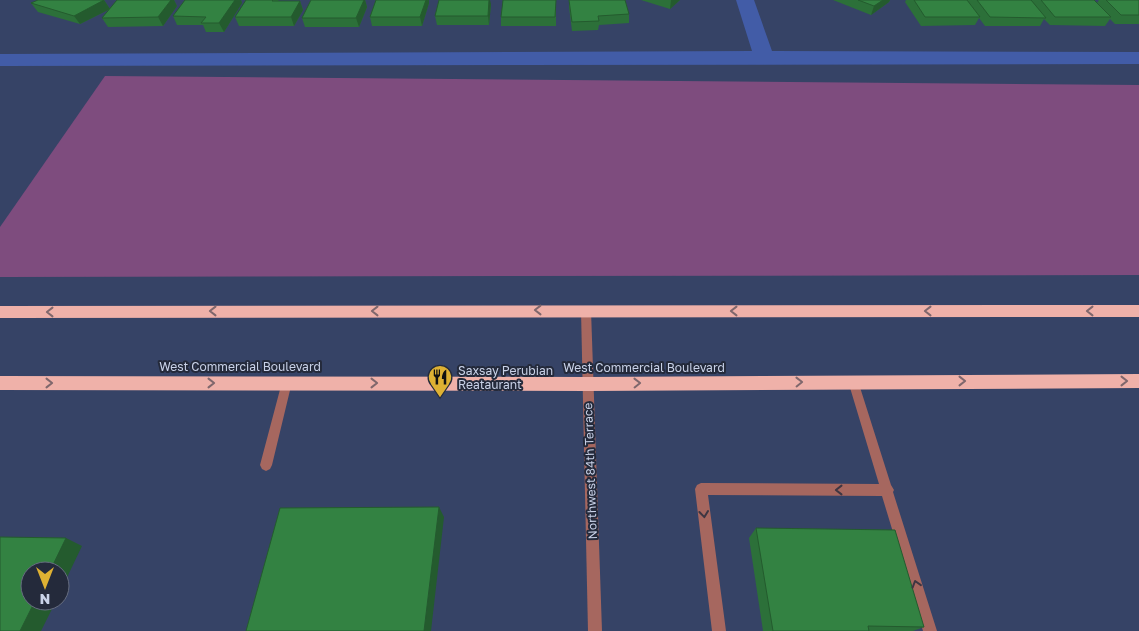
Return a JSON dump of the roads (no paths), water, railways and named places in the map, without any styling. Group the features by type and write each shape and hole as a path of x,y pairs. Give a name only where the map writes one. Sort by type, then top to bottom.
{"highway":[{"path":"0,312 1139,311"},
{"name":"West Commercial Boulevard","path":"0,383 588,384 853,381 1139,381"}],"street":[{"name":"Northwest 84th Terrace","path":"586,310 595,631"},
{"path":"853,381 930,631"},
{"path":"266,465 287,382"},
{"path":"719,631 701,489 888,490"}],"waterway":[{"path":"745,0 764,57"},
{"path":"0,60 764,57"},
{"path":"764,57 1139,58"}],"place":[{"name":"Saxsay Perubian Reataurant","path":"440,398"}]}
